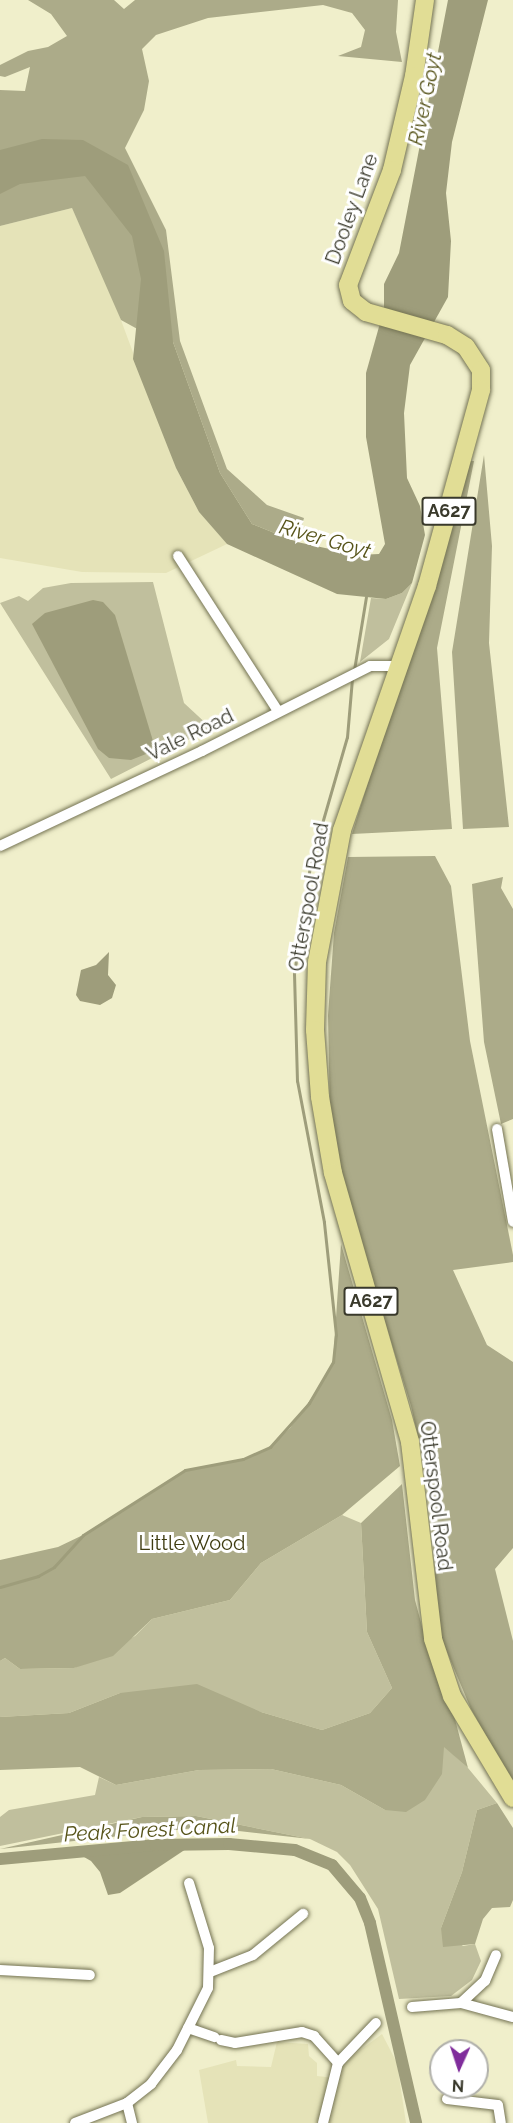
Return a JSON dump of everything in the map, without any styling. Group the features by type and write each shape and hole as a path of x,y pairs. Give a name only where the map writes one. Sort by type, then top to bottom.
{"main road":[{"name":"Dooley Lane","path":"425,0 414,76 392,170 348,285 352,301 380,317 447,335 473,353"},
{"name":"Otterspool Road","path":"473,353 481,370 479,404 427,586 342,830 317,962 315,1030 320,1097 333,1173 410,1442 433,1639 452,1696 513,1798"}],"street":[{"path":"178,556 278,711"},
{"name":"Vale Road","path":"0,846 370,666 398,666"},
{"path":"497,1129 513,1222"},
{"path":"75,2123 127,2103 151,2084 177,2050 208,1988 209,1948 189,1882"},
{"path":"210,1972 253,1955 303,1914"},
{"path":"461,2003 485,1981 496,1955"},
{"path":"0,1970 90,1975"},
{"path":"412,2007 461,2003 513,2017"},
{"path":"323,2123 338,2063 376,2023"},
{"path":"188,2028 235,2043 302,2032 314,2036 338,2063"},
{"path":"447,2099 498,2105 501,2123"},
{"path":"127,2103 132,2123"}],"shaded area":[{"path":"448,0 488,0 452,142 446,193 451,241 448,297 410,365 404,413 407,478 420,506 425,535 412,583 402,593 386,599 337,594 227,544 199,512 176,468 133,359 141,279 132,236 85,176 20,184 0,194 0,150 42,139 83,140 128,165 164,251 173,342 220,473 252,524 297,542 358,555 379,554 385,544 366,437 366,373 384,309 384,284 399,253"},
{"path":"72,208 112,296 176,468 199,512 227,544 166,573 82,572 0,558 0,226"},
{"path":"93,600 103,602 115,615 153,741 151,752 131,760 109,758 98,749 32,624 45,613"},
{"path":"109,952 108,975 116,985 112,998 100,1005 80,1001 76,995 81,970 96,965"},
{"path":"195,1843 120,1893 108,1895 100,1872 91,1861 77,1853"},
{"path":"382,2034 397,2063 406,2123 208,2123 199,2070 236,2060 237,2066 271,2067 277,2042 308,2044 309,2056 317,2063 317,2076 335,2078 343,2063"}],"green space":[{"path":"28,0 114,0 124,9 135,0 398,0 396,32 402,62 338,56 361,47 365,30 352,13 323,5 208,18 156,35 142,49 149,81 144,110 125,148 166,230 180,341 227,469 267,505 304,518 297,542 252,524 220,473 173,342 152,337 121,320 72,208 0,226 0,90 25,91 30,67 5,77 0,76 0,65 28,51 48,47 67,36 51,14"},
{"path":"484,455 492,546 489,643 509,827 463,829 452,652"},
{"path":"468,461 474,461 437,648 452,829 352,834"},
{"path":"153,582 184,703 211,728 111,779 0,603 19,596 28,601 43,588 71,583"},
{"path":"412,583 389,639 360,662 371,598 386,599 402,593"},
{"path":"435,856 451,886 470,1041 513,1255 513,1262 453,1270 487,1345 513,1362 513,1548 495,1569 513,1641 513,1784 471,1709 439,1633 429,1486 411,1406 343,1186 330,1117 328,1015 334,933 348,857"},
{"path":"503,877 501,888 513,909 513,1119 501,1124 484,1042 472,884"},
{"name":"Little Wood","path":"341,1244 392,1420 400,1466 342,1515 261,1563 230,1600 152,1619 113,1656 74,1668 20,1669 5,1658 0,1661 0,1560 58,1547 83,1535 185,1470 243,1459 270,1447 290,1428 321,1385 333,1362"},
{"path":"402,1484 415,1600 432,1664 453,1712 468,1768 444,1747 442,1774 425,1800 406,1812 385,1810 341,1785 271,1769 199,1770 116,1785 80,1767 0,1770 0,1717 69,1713 120,1693 197,1684 261,1712 322,1730 370,1713 392,1688 367,1632 361,1523"},
{"path":"342,1515 361,1523 367,1632 392,1688 370,1713 322,1730 261,1712 120,1693 69,1713 0,1717 0,1661 5,1658 20,1669 74,1668 135,1636 152,1619 230,1600 261,1563"},
{"path":"444,1746 468,1768 497,1803 477,1810 462,1872 441,1928 463,1946 475,1944 481,1961 472,1980 451,1996 399,1999 378,1909 350,1865 337,1852 310,1839 196,1816 142,1817 0,1846 0,1817 9,1810 95,1795 99,1777 116,1785 199,1770 271,1769 341,1785 385,1810"},
{"path":"497,1803 513,1828 513,1900 510,1907 492,1908 483,1919 475,1944 443,1947 441,1928 462,1872 477,1810"},
{"path":"196,1816 310,1839 204,1827 0,1849 142,1817"}],"waterway":[{"path":"354,670 366,597"},
{"path":"0,1587 38,1576 54,1567 83,1535 185,1470 243,1459 270,1447 309,1403 333,1362 336,1335 324,1222 297,1081 294,974 310,865 347,737 352,679"},
{"name":"Peak Forest Canal","path":"0,1859 155,1845 229,1844 295,1850 332,1865 360,1898 370,1923 416,2123"}],"water label":[{"name":"River Goyt","path":"425,99"},
{"name":"River Goyt","path":"325,539"}]}
